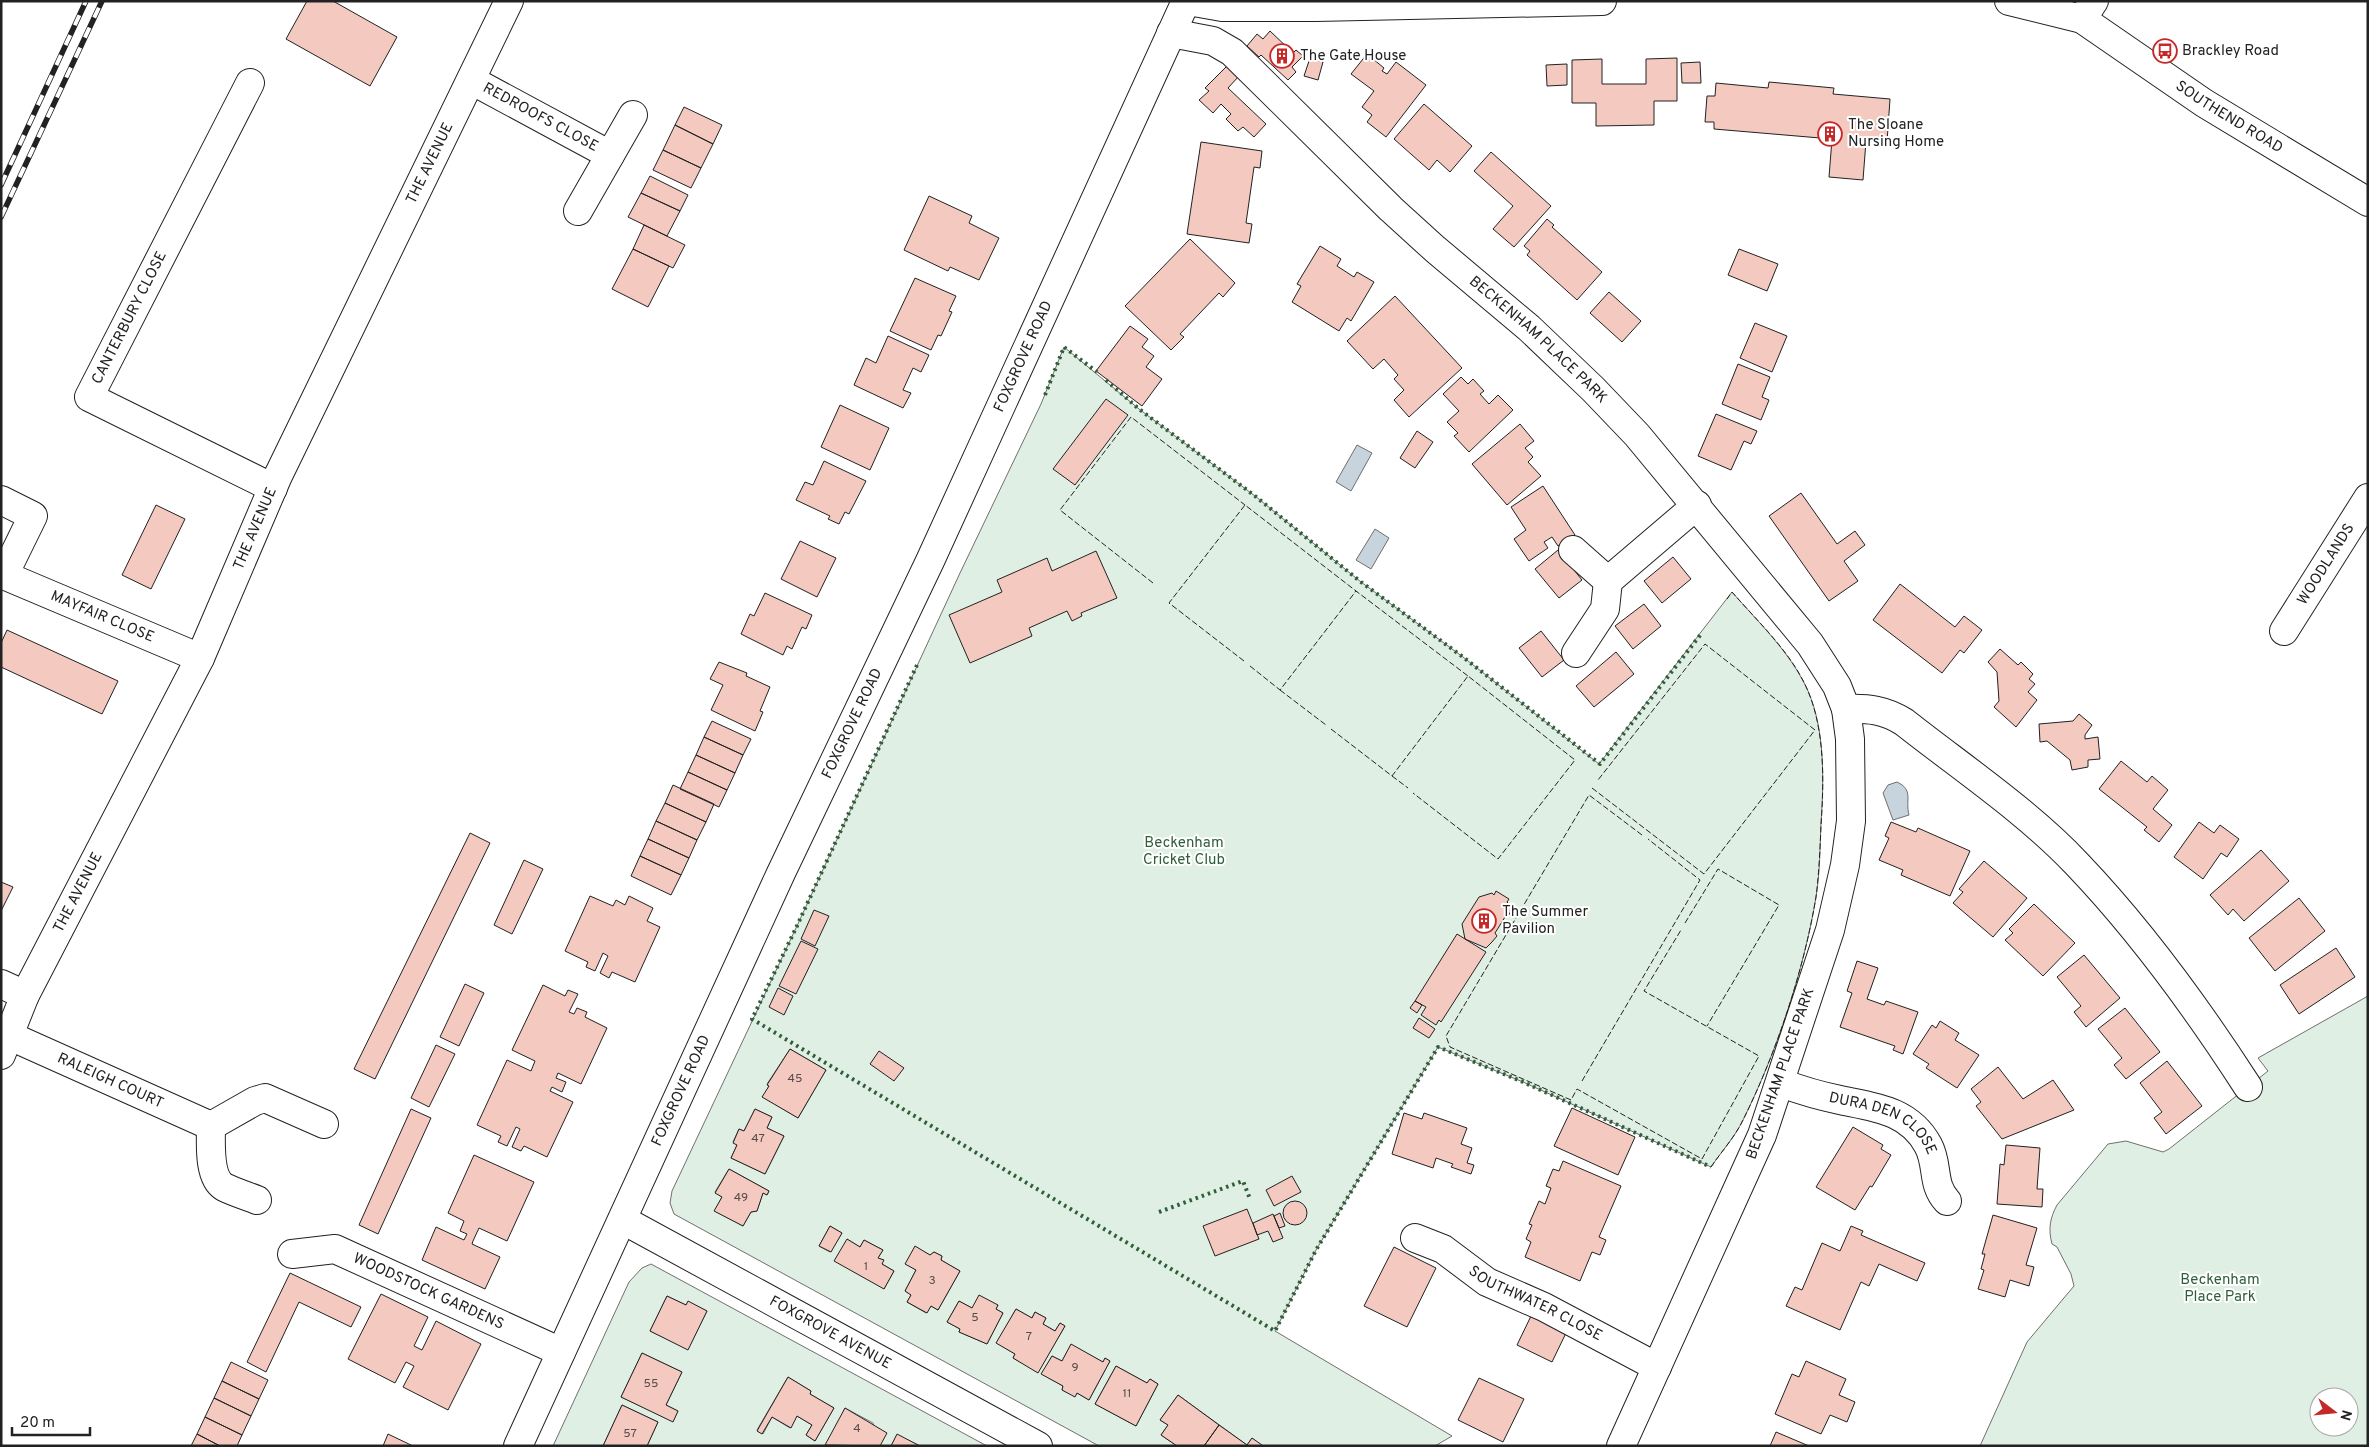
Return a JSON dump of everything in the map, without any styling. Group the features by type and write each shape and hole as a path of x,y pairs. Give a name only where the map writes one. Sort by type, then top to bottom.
{"street":[{"name":"THE AVENUE","path":"6,1045 13,989 200,658 272,488 508,1"},
{"path":"1187,1 1222,6 1307,7 1602,1"},
{"name":"FOXGROVE ROAD","path":"518,1446 786,864 930,561 1187,1"},
{"name":"SOUTHEND ROAD","path":"2009,1 2088,10 2204,103 2368,202"},
{"name":"BECKENHAM PLACE PARK","path":"1171,33 1213,41 1232,52 1391,209 1435,249 1529,328 1581,377 1642,441 1697,504 1810,644 1837,686 1846,709 1850,739 1852,797 1845,865 1830,930 1781,1084 1744,1177 1621,1446"},
{"name":"REDROOFS CLOSE","path":"470,80 610,156"},
{"name":"CANTERBURY CLOSE","path":"250,82 89,397 272,488"},
{"name":"REDROOFS CLOSE","path":"578,211 633,115"},
{"name":"WOODLANDS","path":"2284,631 2368,498"},
{"name":"MAYFAIR CLOSE","path":"1,500 33,516 3,575 200,658"},
{"path":"1576,653 1605,609 1608,581 1697,504"},
{"path":"1572,550 1608,581"},
{"path":"1846,709 1874,709 1890,714 1904,722 2033,823 2076,863 2144,939 2215,1036 2248,1086"},
{"name":"RALEIGH COURT","path":"6,1045 211,1126"},
{"name":"DURA DEN CLOSE","path":"1781,1084 1839,1100 1880,1108 1900,1116 1916,1129 1928,1145 1934,1163 1938,1192 1947,1201"},
{"path":"257,1200 222,1186 217,1178 212,1164 211,1126 255,1101 265,1098 324,1124"},
{"name":"FOXGROVE AVENUE","path":"623,1220 1038,1446"},
{"name":"SOUTHWATER CLOSE","path":"1415,1238 1443,1249 1487,1282 1544,1307 1657,1368"},
{"name":"WOODSTOCK GARDENS","path":"292,1254 335,1249 561,1352"}],"green space":[{"name":"Beckenham Cricket Club","path":"1064,347 1139,409 1255,496 1361,582 1463,657 1599,764 1732,592 1784,651 1801,677 1814,706 1822,755 1823,789 1819,869 1811,925 1796,982 1767,1068 1740,1126 1711,1167 1523,1082 1438,1047 1316,1250 1275,1331 1452,1436 1435,1446 1261,1446 1252,1438 1247,1445 1178,1395 1160,1420 1168,1425 1161,1435 1177,1446 1099,1446 674,1214 670,1203 672,1191 960,573 1041,404","holes":["790,1049 826,1070 798,1118 763,1097 769,1086 767,1084","755,1109 772,1117 767,1128 784,1136 765,1174 731,1158 737,1145 733,1142 739,1129 744,1131","729,1169 769,1191 767,1195 763,1193 757,1211 751,1212 743,1226 715,1211 722,1197 715,1192","830,1226 842,1233 830,1252 819,1246","847,1239 860,1247 864,1240 883,1250 878,1258 883,1260 882,1264 894,1271 884,1289","915,1247 930,1255 934,1252 942,1256 941,1260 960,1271 938,1310 931,1306 926,1313 907,1302 911,1295 905,1291 916,1270 906,1264","959,1301 972,1308 998,1305 996,1309 1003,1313 987,1344 959,1332 960,1329 947,1322","1016,1309 1032,1318 1035,1312 1046,1318 1043,1324 1055,1331 1060,1323 1065,1326 1038,1372 1013,1358 1015,1354 997,1343","1071,1345 1103,1362 1105,1358 1110,1361 1089,1400 1077,1393 1075,1396 1062,1390 1063,1386 1042,1374 1052,1356 1062,1361","1116,1366 1147,1383 1150,1379 1158,1384 1136,1426 1095,1404"]},
{"name":"Beckenham Place Park","path":"2368,996 2368,1446 1980,1446 2027,1342 2074,1286 2071,1274 2057,1247 2052,1244 2050,1224 2057,1205 2108,1144 2126,1141 2163,1152 2268,1071 2258,1058"},
{"path":"651,1264 987,1446 920,1446 897,1435 891,1446 880,1446 873,1423 845,1408 827,1446 647,1446 658,1422 622,1405 603,1446 553,1446 629,1282 642,1268","holes":["667,1296 686,1305 688,1302 707,1311 688,1349 650,1331","642,1353 682,1372 666,1405 678,1411 673,1421 621,1397","788,1377 811,1391 810,1394 834,1408 815,1441 806,1435 812,1425 797,1416 790,1428 772,1417 763,1434 757,1430"]}],"shaded area":[{"path":"1357,445 1372,453 1351,491 1336,482"},
{"path":"1375,529 1389,538 1371,569 1356,560"},
{"path":"1897,782 1907,792 1909,815 1893,820 1883,793 1888,785"}],"building":[{"path":"307,1 333,1 397,37 370,86 286,39"},
{"name":"The Gate House","path":"1270,31 1290,50 1288,52 1291,55 1296,50 1303,56 1292,67 1296,72 1288,80 1261,55 1259,57 1247,46 1257,34 1263,39"},
{"path":"1367,54 1384,68 1382,71 1387,74 1396,62 1426,85 1386,137 1367,122 1372,115 1362,107 1374,91 1351,74"},
{"path":"1310,58 1323,62 1318,80 1304,76"},
{"path":"1677,58 1677,101 1654,101 1654,125 1596,126 1596,103 1572,103 1572,60 1602,59 1602,84 1646,84 1646,59"},
{"path":"1700,62 1701,83 1682,83 1681,63"},
{"path":"1567,64 1567,85 1547,86 1546,65"},
{"path":"1228,65 1239,76 1228,88 1266,124 1254,137 1243,127 1238,131 1226,119 1231,114 1221,104 1213,113 1199,100 1209,91 1205,88"},
{"name":"The Sloane Nursing Home","path":"1769,82 1834,88 1833,94 1890,99 1887,142 1866,141 1863,180 1829,177 1832,139 1714,129 1714,122 1705,122 1707,96 1715,96 1716,83 1768,88"},
{"path":"1424,104 1472,146 1450,172 1437,160 1429,170 1394,139"},
{"path":"684,107 722,125 713,144 675,125"},
{"path":"675,125 713,144 701,168 663,150"},
{"path":"1201,142 1262,151 1260,168 1254,167 1246,223 1252,224 1249,243 1187,234"},
{"path":"663,150 701,168 691,188 653,170"},
{"path":"1491,152 1551,206 1514,247 1493,229 1513,206 1474,171"},
{"path":"650,176 688,195 680,211 641,193"},
{"path":"641,193 680,211 667,236 628,217"},
{"path":"929,196 972,216 969,223 999,238 979,280 950,267 948,271 904,250"},
{"path":"1547,219 1554,225 1552,227 1602,272 1577,300 1527,255 1530,251 1524,246"},
{"path":"644,225 685,245 673,268 633,249"},
{"path":"1190,239 1235,283 1223,297 1219,293 1180,334 1184,337 1171,350 1125,306"},
{"path":"1320,246 1341,259 1337,266 1354,277 1357,272 1374,282 1351,321 1347,318 1339,331 1292,302 1301,286 1297,284"},
{"path":"633,249 669,266 648,307 612,289"},
{"path":"1739,249 1778,264 1767,291 1728,275"},
{"path":"915,278 956,296 949,311 952,312 941,336 938,335 931,350 890,331"},
{"path":"1609,292 1641,321 1622,342 1590,313"},
{"path":"1395,296 1462,368 1409,417 1394,400 1404,390 1394,379 1398,375 1384,359 1373,369 1347,341"},
{"path":"1755,323 1787,336 1772,372 1740,358"},
{"path":"1130,326 1148,339 1142,347 1154,356 1146,367 1162,379 1142,406 1096,371"},
{"path":"888,336 929,355 921,372 913,368 903,390 911,393 903,408 854,385 866,358 876,363"},
{"path":"1738,364 1770,377 1762,397 1769,400 1761,420 1722,404"},
{"path":"1461,377 1468,384 1473,379 1484,391 1480,394 1489,404 1498,395 1513,410 1469,452 1454,436 1458,433 1447,422 1459,411 1443,394"},
{"path":"1106,399 1128,415 1075,485 1053,469"},
{"path":"840,405 889,428 870,470 821,447"},
{"path":"1716,414 1757,431 1751,444 1744,441 1731,470 1698,456"},
{"path":"1520,424 1534,441 1525,448 1533,457 1528,462 1541,476 1507,505 1472,464"},
{"path":"1417,431 1433,442 1415,468 1400,458"},
{"path":"824,461 866,481 849,514 845,512 839,524 828,519 830,516 796,500 805,482 813,485"},
{"path":"1543,486 1575,535 1558,546 1552,537 1544,542 1548,548 1529,561 1514,539 1526,530 1511,507"},
{"path":"1801,493 1837,544 1855,531 1865,545 1844,561 1858,581 1829,601 1769,516"},
{"path":"156,505 185,519 151,589 122,575"},
{"path":"800,541 836,558 817,597 781,579"},
{"path":"1558,550 1582,580 1559,598 1535,569"},
{"path":"1096,551 1117,598 1081,613 1082,616 1072,621 1067,611 1029,628 1032,636 970,663 949,615 1002,592 997,580 1047,558 1052,571"},
{"path":"1673,557 1691,579 1662,603 1644,581"},
{"path":"1900,584 1955,627 1964,616 1982,630 1964,653 1960,650 1942,673 1873,620"},
{"path":"765,593 812,615 806,629 802,627 792,649 787,646 783,655 741,634 750,614 754,616"},
{"path":"1644,604 1661,626 1633,649 1615,626"},
{"path":"7,630 118,681 102,714 1,667 1,643"},
{"path":"1541,631 1564,660 1542,677 1519,648"},
{"path":"2000,649 2018,665 2021,662 2033,674 2029,679 2035,684 2028,692 2037,700 2016,727 1994,707 1999,701 1997,672 1988,662"},
{"path":"1616,652 1634,674 1594,707 1576,686"},
{"path":"719,662 747,673 746,676 770,687 760,711 763,712 755,731 711,710 723,685 710,679"},
{"path":"2079,714 2092,725 2085,735 2085,739 2098,737 2100,759 2088,760 2088,767 2072,770 2070,760 2047,741 2040,742 2039,724 2073,721"},
{"path":"712,721 751,739 743,755 704,737"},
{"path":"704,737 743,755 735,773 696,755"},
{"path":"696,755 735,773 727,790 688,772"},
{"path":"2121,761 2147,782 2152,776 2168,790 2153,809 2172,825 2159,842 2144,830 2147,827 2099,789"},
{"path":"688,772 727,790 719,807 680,789"},
{"path":"673,785 714,804 706,822 665,803"},
{"path":"665,803 706,822 697,840 656,821"},
{"path":"656,821 697,840 689,858 648,839"},
{"path":"1891,822 1916,832 1918,828 1970,851 1950,896 1901,875 1903,870 1879,860 1889,838 1885,836"},
{"path":"2199,822 2214,833 2220,825 2239,839 2227,857 2221,853 2203,879 2174,857"},
{"path":"470,833 490,843 375,1079 354,1069"},
{"path":"648,839 689,858 681,875 640,856"},
{"path":"2261,850 2289,881 2244,921 2233,909 2228,915 2210,895"},
{"path":"640,856 681,875 671,895 631,876"},
{"path":"524,860 543,869 512,934 494,925"},
{"path":"1984,861 2027,898 1993,937 1953,903 1963,892 1959,889"},
{"path":"1,882 13,887 1,911"},
{"name":"The Summer Pavilion","path":"1496,891 1509,899 1507,902 1513,908 1495,933 1497,936 1486,948 1465,939 1462,924 1479,897 1492,893 1494,895"},
{"path":"590,896 613,906 616,900 625,905 629,896 653,908 647,921 660,927 635,982 612,972 609,978 600,973 608,956 603,953 595,971 586,967 588,962 565,951"},
{"path":"2299,898 2325,931 2275,971 2249,938"},
{"path":"2034,904 2075,943 2043,976 2005,940 2013,933 2009,929"},
{"path":"814,910 829,916 815,946 801,939"},
{"path":"1457,934 1486,952 1441,1022 1439,1020 1436,1025 1421,1015 1426,1007 1415,1001"},
{"path":"801,941 818,949 796,994 779,986"},
{"path":"2336,948 2355,977 2299,1014 2280,985"},
{"path":"2084,955 2120,998 2086,1027 2074,1012 2081,1006 2057,977"},
{"path":"1857,961 1878,968 1867,999 1884,1005 1886,1001 1918,1012 1903,1054 1893,1050 1895,1046 1840,1027 1852,993 1847,991"},
{"path":"465,984 484,993 459,1046 440,1037"},
{"path":"543,985 565,996 568,990 578,994 569,1012 574,1014 577,1008 587,1012 585,1017 607,1028 581,1084 558,1073 556,1078 566,1082 562,1092 552,1087 550,1091 573,1102 547,1157 524,1146 521,1151 512,1147 520,1129 516,1127 507,1146 498,1142 501,1136 477,1125 507,1060 531,1071 535,1061 512,1050"},
{"path":"778,988 793,996 784,1015 769,1007"},
{"path":"1415,1001 1422,1005 1417,1013 1410,1008"},
{"path":"2125,1008 2160,1052 2126,1079 2114,1065 2122,1058 2098,1029"},
{"path":"1419,1018 1435,1029 1429,1038 1413,1028"},
{"path":"1940,1021 1959,1033 1955,1040 1979,1055 1957,1088 1926,1068 1929,1064 1913,1054 1932,1025 1936,1028"},
{"path":"436,1045 455,1054 429,1107 411,1098"},
{"path":"790,1049 826,1070 798,1118 762,1097 769,1086 767,1085"},
{"path":"879,1051 904,1068 894,1081 870,1064"},
{"path":"2167,1061 2202,1106 2166,1134 2154,1118 2162,1112 2140,1083"},
{"path":"1998,1067 2023,1099 2053,1080 2074,1110 2002,1139 1976,1106 1981,1102 1971,1089"},
{"path":"1572,1108 1635,1137 1618,1175 1554,1146"},
{"path":"411,1109 431,1118 378,1234 359,1225"},
{"path":"755,1109 772,1117 767,1128 784,1136 765,1174 731,1158 737,1145 733,1143 739,1129 744,1131"},
{"path":"1404,1113 1422,1119 1424,1113 1467,1128 1461,1144 1472,1148 1467,1163 1474,1165 1471,1174 1451,1167 1453,1164 1436,1158 1433,1168 1392,1154"},
{"path":"1853,1127 1883,1145 1881,1149 1891,1155 1872,1187 1870,1186 1855,1210 1816,1187"},
{"path":"2006,1145 2040,1148 2037,1189 2043,1189 2042,1207 1997,1204 2000,1164 2004,1165"},
{"path":"474,1155 534,1182 507,1241 479,1228 473,1241 472,1244 500,1257 485,1289 422,1260 436,1227 464,1240 467,1234 460,1231 464,1221 448,1213"},
{"path":"1563,1161 1621,1186 1599,1237 1606,1240 1600,1255 1592,1252 1580,1281 1525,1257 1531,1242 1526,1239 1532,1225 1529,1224 1539,1201 1545,1204 1551,1188 1546,1186 1553,1169 1559,1171"},
{"path":"729,1169 769,1191 767,1195 763,1193 757,1211 751,1212 743,1226 714,1211 722,1197 715,1193"},
{"path":"1292,1176 1301,1192 1274,1206 1266,1190"},
{"path":"1295,1201 1303,1205 1307,1213 1303,1221 1295,1225 1287,1221 1283,1213 1287,1205"},
{"path":"1247,1209 1259,1239 1215,1256 1203,1226"},
{"path":"1280,1213 1285,1226 1279,1228 1274,1216"},
{"path":"1273,1214 1283,1238 1273,1242 1268,1231 1257,1235 1253,1223"},
{"path":"1993,1215 2037,1228 2026,1265 2034,1267 2029,1286 2010,1280 2005,1297 1978,1289 1984,1270 1981,1269 1985,1254 1982,1254"},
{"path":"830,1226 842,1233 831,1252 819,1246"},
{"path":"1851,1226 1863,1231 1861,1235 1925,1263 1917,1281 1879,1264 1869,1286 1861,1282 1840,1330 1786,1306 1795,1287 1802,1290 1822,1243 1840,1251"},
{"path":"847,1239 860,1247 864,1240 883,1250 878,1258 884,1260 882,1264 894,1271 884,1289 834,1261"},
{"path":"915,1246 930,1255 934,1252 942,1256 941,1260 960,1271 938,1310 931,1306 927,1313 907,1302 911,1295 905,1291 916,1270 905,1264"},
{"path":"1394,1247 1436,1268 1407,1327 1364,1306"},
{"path":"290,1273 361,1307 351,1327 299,1302 266,1372 247,1362"},
{"path":"381,1294 428,1317 414,1346 422,1350 436,1321 481,1344 448,1410 403,1387 414,1366 406,1362 395,1383 348,1359"},
{"path":"979,1295 998,1305 996,1309 1003,1313 987,1344 959,1332 960,1329 947,1322 959,1301 972,1308"},
{"path":"667,1296 686,1305 688,1301 707,1311 688,1350 650,1331"},
{"path":"1016,1309 1032,1318 1035,1312 1046,1318 1043,1324 1055,1331 1060,1323 1065,1326 1038,1373 1013,1358 1015,1354 996,1343"},
{"path":"1531,1316 1566,1333 1552,1362 1517,1345"},
{"path":"1071,1344 1103,1362 1105,1358 1110,1361 1089,1400 1077,1393 1075,1397 1062,1390 1063,1386 1041,1374 1052,1356 1062,1361"},
{"path":"642,1353 682,1372 666,1405 678,1411 673,1422 621,1397"},
{"path":"1806,1361 1846,1379 1839,1395 1855,1402 1847,1422 1830,1415 1821,1434 1775,1414 1792,1374 1799,1377"},
{"path":"231,1362 268,1380 259,1399 222,1381"},
{"path":"1116,1366 1147,1383 1150,1379 1158,1384 1136,1426 1095,1404"},
{"path":"788,1377 811,1391 810,1394 834,1408 815,1441 806,1435 812,1425 797,1416 791,1428 772,1417 762,1434 757,1431"},
{"path":"1479,1378 1524,1399 1503,1442 1458,1420"},
{"path":"222,1381 259,1399 251,1416 214,1398"},
{"path":"1178,1395 1219,1425 1204,1446 1177,1446 1161,1435 1168,1425 1160,1420"},
{"path":"214,1398 251,1416 242,1435 205,1417"},
{"path":"622,1405 658,1422 647,1446 603,1446"},
{"path":"845,1408 887,1433 880,1446 825,1445"},
{"path":"205,1417 242,1435 237,1446 220,1446 197,1434"},
{"path":"1219,1425 1247,1445 1252,1438 1262,1445 1204,1446"},
{"path":"1776,1432 1809,1446 1770,1446"},
{"path":"197,1434 220,1446 191,1446"},
{"path":"388,1434 413,1446 383,1446"},
{"path":"897,1434 920,1446 891,1446"}],"railway":[{"path":"1,185 86,1"},
{"path":"1,217 102,1"}],"hedge":[{"path":"1045,395 1064,347 1097,372"},
{"path":"1106,380 1139,409 1255,496 1361,582 1463,657 1600,764 1701,634"},
{"path":"917,665 752,1019 1275,1331 1316,1250 1438,1047 1523,1082 1711,1167"},
{"path":"1159,1212 1243,1181 1250,1199"}],"fence":[{"path":"1153,583 1060,510 1131,417 1245,505"},
{"path":"1244,661 1169,603 1245,505 1356,591"},
{"path":"1250,666 1280,690 1356,591 1468,676"},
{"path":"1711,1167 1743,1120 1767,1068 1796,982 1811,925 1816,897 1823,792 1822,757 1818,723 1808,691 1793,664 1774,639 1732,592 1727,599"},
{"path":"1592,788 1704,874 1815,730 1705,644 1598,780"},
{"path":"1331,729 1392,776 1468,676 1575,760 1498,859 1413,793"},
{"path":"1280,690 1326,725"},
{"path":"1392,776 1408,788"},
{"path":"1642,835 1589,795 1446,1036 1450,1047 1571,1100 1577,1089 1702,1159 1759,1056 1644,991 1681,930"},
{"path":"1582,1081 1700,880 1648,839"},
{"path":"1685,923 1718,869 1779,905 1707,1026"}],"place":[{"name":"Brackley Road","path":"2165,51"},
{"name":"The Gate House","path":"1282,56"},
{"name":"The Sloane Nursing Home","path":"1830,134"},
{"name":"The Summer Pavilion","path":"1484,921"}]}
